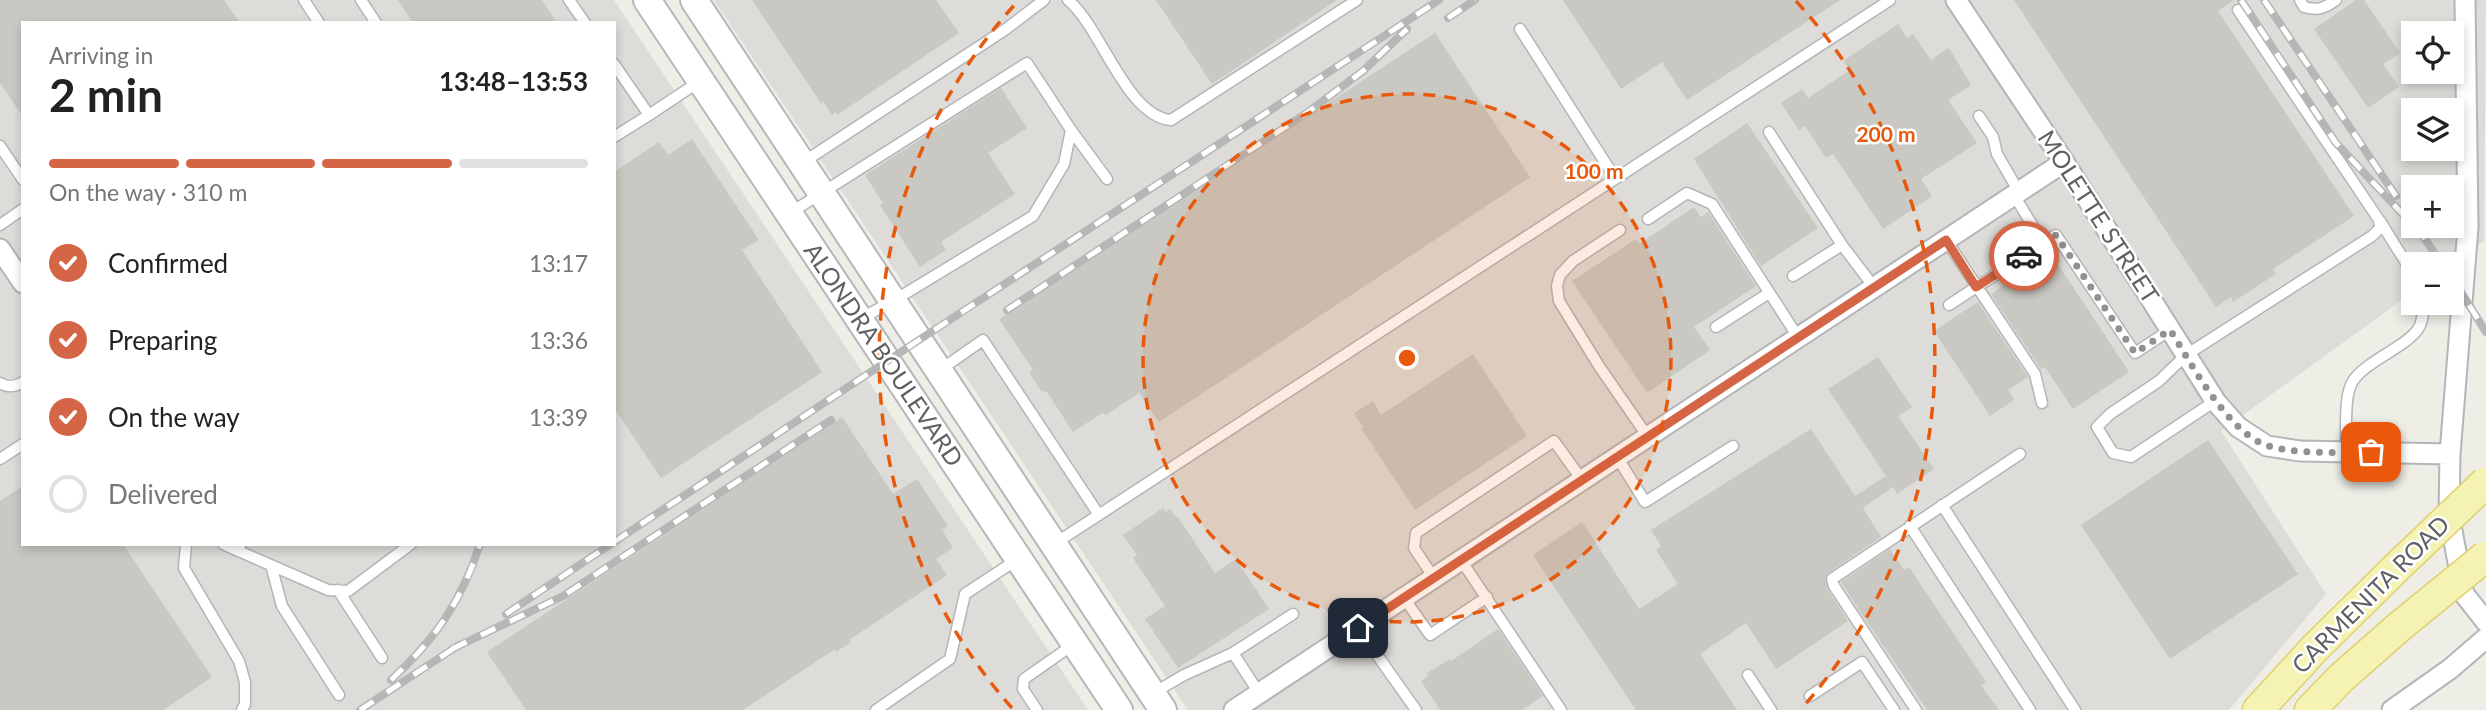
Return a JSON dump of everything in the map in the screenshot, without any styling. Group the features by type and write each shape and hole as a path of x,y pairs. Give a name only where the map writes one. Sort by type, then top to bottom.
{"main road":[{"name":"ALONDRA BOULEVARD","path":"647,0 1119,710"},
{"name":"ALONDRA BOULEVARD","path":"694,0 1158,702"},
{"path":"769,183 802,163"},
{"name":"CARMENITA ROAD","path":"2258,710 2315,648 2486,482"},
{"name":"CARMENITA ROAD","path":"2310,710 2399,626 2486,556"}],"street":[{"name":"MOLETTE STREET","path":"1956,0 2064,162 2215,401 2238,427 2267,446 2300,451 2450,454"},
{"path":"2465,0 2468,227 2450,454 2449,515 2464,594 2486,622"},
{"path":"1234,710 2064,162"},
{"path":"0,249 21,279"},
{"path":"2400,707 2486,638"}],"lane":[{"path":"304,0 318,21"},
{"path":"361,0 375,21"},
{"path":"569,0 584,21"},
{"path":"1068,0 1090,26 1126,86 1149,111 1161,119 1171,120 1357,0"},
{"path":"1054,545 1890,0"},
{"path":"2300,0 2304,7 2312,9 2323,8 2336,0"},
{"path":"802,163 1042,2"},
{"path":"2238,10 2401,255"},
{"path":"1520,29 1615,178"},
{"path":"789,213 1027,63 1071,130 1107,178"},
{"path":"616,67 649,115"},
{"path":"616,136 701,80"},
{"path":"1979,116 1993,137 1997,154 2043,243"},
{"path":"859,319 1033,216 1064,164 1071,130"},
{"path":"1769,132 1842,245 1874,287"},
{"path":"0,146 21,177"},
{"path":"1648,219 1687,193 1712,204 1798,337"},
{"path":"0,225 21,210"},
{"path":"2215,401 2131,457 2113,453 2097,427 2110,414 2152,386 2186,355 2372,236 2380,228 2379,220"},
{"path":"1620,230 1573,261 1560,275 1557,286 1559,301 1599,366 1648,436"},
{"path":"1949,305 2056,235 2135,353 2170,330"},
{"path":"1946,240 2035,374 2042,402"},
{"path":"1793,276 1842,245"},
{"path":"1716,327 1769,292"},
{"path":"2346,452 2348,394 2352,382 2360,373 2417,331 2423,315"},
{"path":"939,370 983,340 1099,515"},
{"path":"0,383 15,387 21,383"},
{"path":"1434,578 1414,548 1416,534 1555,441 1582,481"},
{"path":"0,459 21,445"},
{"path":"1617,457 1646,502 1732,446"},
{"path":"1916,710 1832,581 1835,575 2020,454"},
{"path":"1942,505 2075,710"},
{"path":"1910,526 2030,710"},
{"path":"186,546 184,568 239,661 245,682 245,704 242,710"},
{"path":"237,547 328,590 348,591 408,546"},
{"path":"876,710 950,659 965,594 1018,558"},
{"path":"1461,560 1561,710"},
{"path":"271,565 282,607 339,695"},
{"path":"338,590 382,658"},
{"path":"1404,598 1430,635 1487,597"},
{"path":"1158,702 1184,675 1233,653 1293,614"},
{"path":"1358,628 1416,710"},
{"path":"1037,710 1023,690 1024,679 1075,644"},
{"path":"1233,653 1259,693"},
{"path":"1810,696 1862,662 1894,710"},
{"path":"1748,675 1771,710"}],"shaded area":[{"path":"0,0 614,0 1088,710 0,710"},
{"path":"714,0 2486,0 2484,241 2464,255 2464,252 2401,252 2401,301 2221,431 2326,594 2229,710 1188,710"}],"building":[{"path":"0,0 224,0 239,21 21,21 21,114 0,83"},
{"path":"398,0 542,0 556,21 412,21"},
{"path":"752,0 936,0 959,33 837,115 836,112 832,115 823,101 821,103"},
{"path":"1156,0 1337,0 1212,84"},
{"path":"1563,0 1840,0 1687,100 1662,62 1621,89"},
{"path":"2014,0 2234,0 2218,11 2354,216 2273,269 2276,274 2233,302 2231,297 2216,307"},
{"path":"2356,0 2364,0 2400,53 2383,64 2399,87 2368,108 2314,29"},
{"path":"1898,24 1907,38 1913,34 1931,60 1948,48 1951,51 1971,85 1948,100 1977,143 1921,179 1932,196 1883,229 1833,154 1826,158 1805,126 1799,130 1781,103 1802,89 1808,98 1850,70 1843,61"},
{"path":"1435,33 1530,177 1159,422 1139,393 1106,415 1102,413 1073,432 1047,392 1041,391 1029,372 1033,370 999,319"},
{"path":"1001,88 1027,128 988,153 1015,194 941,242 946,250 920,267 880,205 883,203 865,175"},
{"path":"1747,123 1818,228 1761,266 1694,159"},
{"path":"692,139 759,240 742,250 822,372 661,478 616,411 616,171 659,142 668,155"},
{"path":"1694,207 1701,217 1708,212 1756,286 1694,327 1710,350 1647,393 1572,281 1636,239 1639,244"},
{"path":"2046,256 2054,258 2129,372 2073,409 2045,367 2041,369 1991,294"},
{"path":"1978,302 2028,377 2008,390 2014,400 1990,416 1934,331"},
{"path":"1473,354 1527,436 1415,510 1354,413 1373,401 1381,415"},
{"path":"1878,357 1912,407 1898,416 1934,469 1897,494 1893,487 1863,508 1881,537 1825,577 1828,590 1848,621 1776,669 1746,623 1700,654 1737,710 1636,710 1533,555 1582,522 1639,609 1678,584 1656,550 1661,546 1651,530 1811,429 1855,496 1886,476 1828,389"},
{"path":"842,417 893,494 917,479 948,526 942,530 953,548 936,559 947,575 849,640 851,642 836,652 835,649 743,710 526,710 487,652"},
{"path":"2208,440 2298,574 2170,659 2081,525"},
{"path":"21,487 21,546 124,546 212,677 163,710 0,710 0,501"},
{"path":"1163,508 1166,512 1170,509 1178,517 1215,573 1236,559 1269,609 1178,668 1145,619 1165,606 1133,558 1137,555 1123,535"},
{"path":"1890,549 1904,570 1909,567 1986,682 1981,685 1999,710 1927,710 1861,613 1841,582"},
{"path":"1498,629 1543,696 1522,710 1440,710 1421,681 1429,676 1427,673 1450,659 1451,661"}],"railway":[{"path":"616,541 1439,0"},
{"path":"1448,18 1475,0"},
{"path":"2241,0 2336,143 2401,212"},
{"path":"2264,0 2396,196"},
{"path":"1007,310 1308,112 1363,71 1407,29"},
{"path":"2424,238 2434,252"},
{"path":"2464,297 2486,332"},
{"path":"452,649 563,596 831,420"},
{"path":"391,680 421,650 445,619 473,565 479,546"},
{"path":"506,614 608,546"},
{"path":"360,710 459,645"}],"way so far":[{"path":"2024,256 2056,235 2135,353 2170,330 2216,402 2238,427 2267,446 2300,451 2371,452"}],"route":[{"path":"1358,628 1946,240 1976,287 2024,256"}]}
